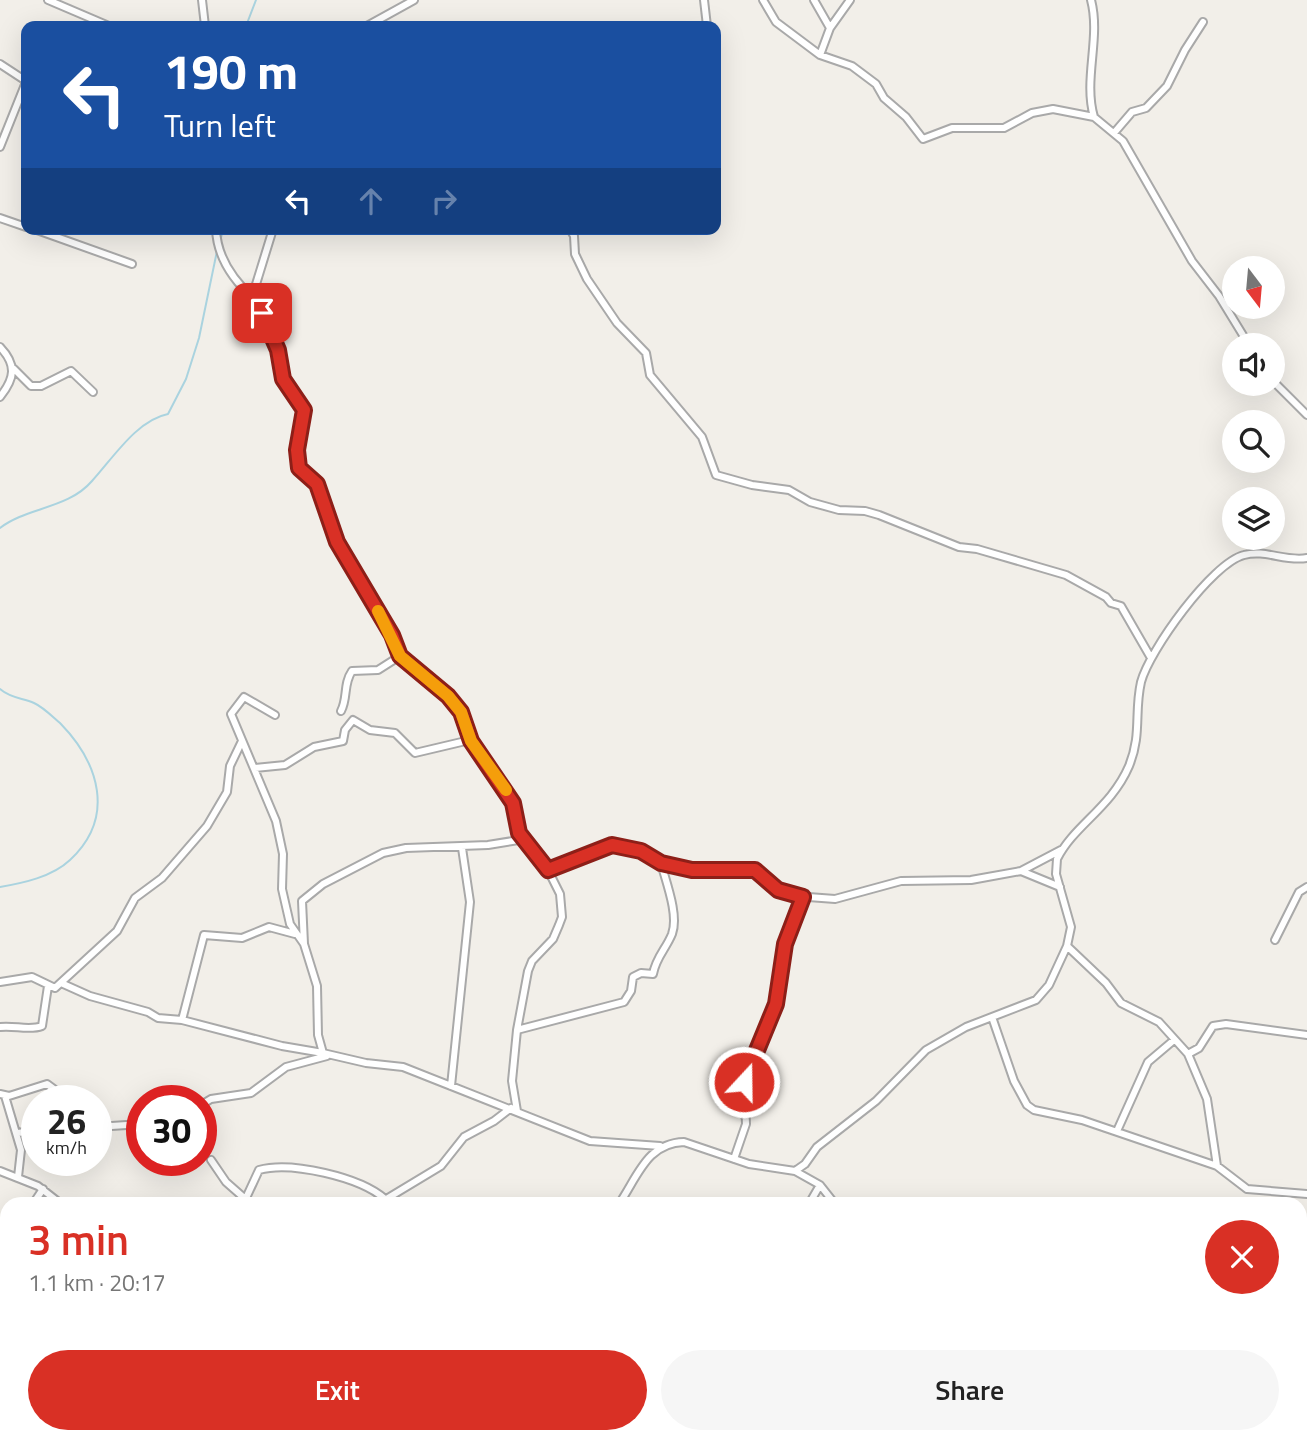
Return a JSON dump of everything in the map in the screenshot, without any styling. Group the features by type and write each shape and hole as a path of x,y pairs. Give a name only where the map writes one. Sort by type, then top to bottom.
{"street":[{"path":"48,0 97,21"},
{"path":"202,0 204,21"},
{"path":"376,21 414,0"},
{"path":"705,0 706,21"},
{"path":"763,0 776,22 820,55 852,66 876,84 884,99 906,117 923,139 952,128 986,126 999,129 1032,113 1053,109 1094,117 1123,141 1192,261 1219,296 1242,333"},
{"path":"814,0 830,28"},
{"path":"820,55 830,28 850,0"},
{"path":"1091,0 1095,33 1091,95 1094,117"},
{"path":"1114,133 1132,112 1146,108 1167,86 1203,22"},
{"path":"0,64 21,79"},
{"path":"0,147 21,94"},
{"path":"0,218 21,225"},
{"path":"51,235 132,264"},
{"path":"217,235 218,248 236,282 255,299"},
{"path":"271,235 254,288 255,299 278,350 283,379 304,410 297,450 299,468 317,484 337,542 392,635 400,656 461,712 470,740 508,792 519,833 548,870 559,894 562,917 554,939 532,961 528,971 517,1030 512,1081 514,1109"},
{"path":"573,235 575,254 587,279 617,323 646,353 650,375 702,437 716,475 752,485 789,490 810,502 839,510 865,511 960,547 977,549 1066,575 1121,606 1151,658"},
{"path":"0,347 13,363 14,369 31,386 41,386 71,371 93,392"},
{"path":"0,397 14,369"},
{"path":"1285,393 1307,415"},
{"path":"548,870 612,845 641,851 661,863 709,872 755,870 778,890 803,897 835,899 901,881 971,880 1021,871 1061,850 1097,814 1122,781 1137,744 1140,691 1151,658 1191,600 1238,557 1255,553 1292,560 1307,558"},
{"path":"341,712 345,704 346,680 352,671 378,670 400,656"},
{"path":"275,715 244,697 231,714 276,821 283,854 282,889 295,934 304,944"},
{"path":"254,768 285,765 314,747 343,741 345,730 353,720 370,730 395,733 415,753 470,740"},
{"path":"0,982 32,977 55,988 117,931 135,898 162,878 207,826 227,792 230,766 242,741"},
{"path":"323,1053 318,1035 317,986 304,944 302,901 323,884 383,853 406,848 462,848 525,839"},
{"path":"451,1086 470,902 462,848"},
{"path":"795,1171 805,1164 817,1147 876,1101 926,1050 966,1027 1036,1000 1049,985 1068,946 1072,927 1056,865 1061,850"},
{"path":"517,1030 624,1002 631,991 633,977 641,973 653,974 656,958 673,932 671,904 661,863"},
{"path":"1021,871 1060,887"},
{"path":"1275,940 1299,892 1307,887"},
{"path":"734,1159 746,1124 744,1082 776,1004 785,944 803,897"},
{"path":"183,1020 204,935 242,938 270,927 295,934"},
{"path":"1068,946 1106,983 1121,1003 1158,1022 1188,1054 1207,1099 1217,1166"},
{"path":"61,983 90,996 148,1012 158,1018 183,1020 269,1043 403,1067 590,1141 660,1146 684,1142 765,1168 795,1171 820,1185 829,1197"},
{"path":"0,1027 42,1027 48,986"},
{"path":"992,1017 1014,1081 1027,1105 1034,1110 1117,1131 1217,1166 1247,1189 1307,1194"},
{"path":"1188,1054 1199,1048 1213,1026 1226,1024 1307,1035"},
{"path":"1117,1131 1147,1062 1174,1040"},
{"path":"217,1098 251,1093 296,1062 332,1055"},
{"path":"18,1177 21,1150 18,1133 2,1095 21,1090"},
{"path":"0,1105 9,1107"},
{"path":"390,1197 440,1166 464,1137 514,1109"},
{"path":"623,1197 644,1162 660,1146"},
{"path":"250,1197 259,1170 292,1167 347,1180 374,1197"},
{"path":"217,1169 226,1182 244,1197"},
{"path":"0,1171 43,1189 53,1197"},
{"path":"813,1197 820,1185"},
{"path":"38,1197 43,1189"}],"waterway":[{"path":"248,21 256,0"},
{"path":"220,242 222,235"},
{"path":"0,528 22,516 59,503 82,490 136,432 168,414 186,379 199,338 217,251"},
{"path":"0,689 34,703 60,723 84,755 97,790 93,826 70,860 55,871 37,878 0,887"}],"slow traffic":[{"path":"378,611 400,656 448,696 461,712 471,741 506,790"}],"route":[{"path":"262,313 278,350 283,379 291,387 304,410 297,450 299,468 317,484 337,542 392,635 400,656 448,696 461,712 471,741 508,792 519,833 548,870 612,845 622,845 641,851 661,863 692,870 755,870 761,872 778,890 803,897 785,944 776,1004 744,1082"}]}
